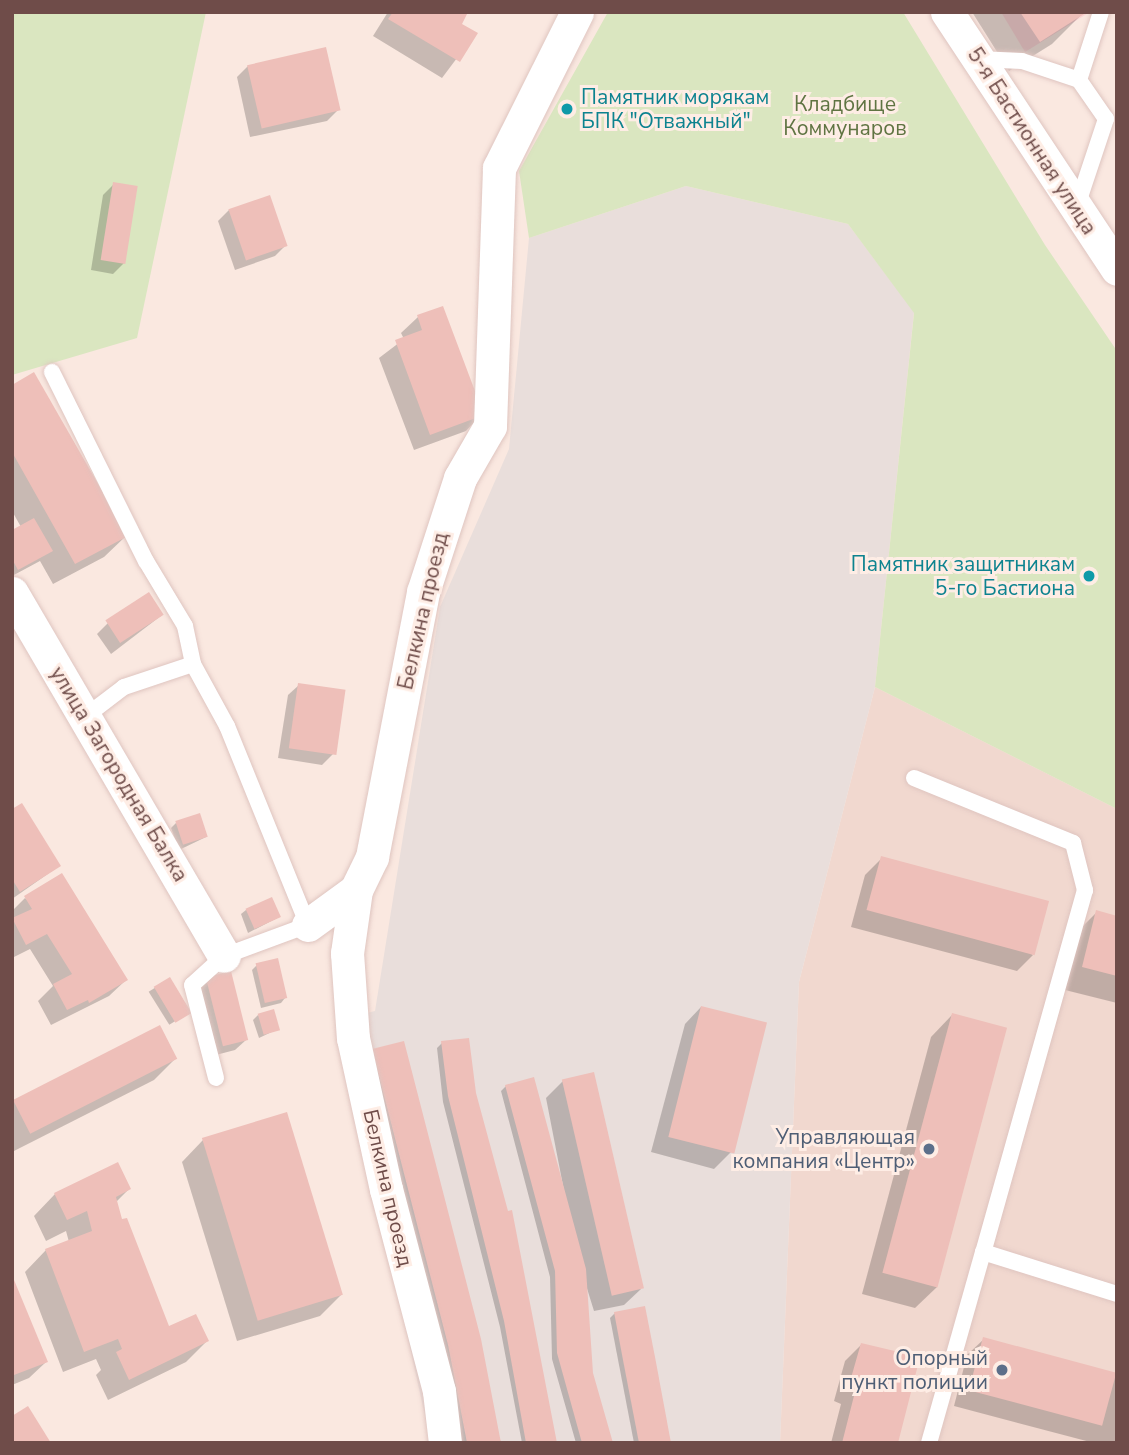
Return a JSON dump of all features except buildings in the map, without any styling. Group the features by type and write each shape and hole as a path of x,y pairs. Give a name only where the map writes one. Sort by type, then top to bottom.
{"street":[{"name":"Белкина проезд","path":"445,1443 439,1391 386,1189 353,1038 347,953 356,890 372,857 423,592 460,478 490,426 499,169 577,12"},
{"name":"5-я Бастионная улица","path":"947,12 1117,269"},
{"name":"улица Загородная Балка","path":"12,593 224,956"},
{"name":"Белкина проезд","path":"309,925 356,890"}],"lane":[{"path":"1079,80 1101,12"},
{"path":"978,59 1022,61 1079,80 1105,119 1076,208"},
{"path":"52,372 146,561 184,626 193,664 227,726 309,925 224,956 192,985 216,1078"},
{"path":"86,716 124,687 193,664"},
{"path":"914,778 1073,843 1085,890 929,1443"},
{"path":"983,1252 1117,1294"}],"shaded area":[{"path":"1001,12 1090,12 1025,52"},
{"path":"686,186 848,224 914,312 875,687 799,982 780,1443 431,1443 342,1039 343,1019 375,1011 440,607 509,449 529,238"},
{"path":"875,687 1117,809 1117,1443 780,1443 799,982"}],"green space":[{"path":"12,12 206,12 137,338 12,375"},
{"name":"Кладбище Коммунаров","path":"608,12 903,12 1045,245 1117,351 1117,809 875,687 914,313 848,224 686,186 529,238 519,171"}],"place":[{"name":"Памятник морякам БПК \"Отважный\"","path":"567,109"},
{"name":"Памятник защитникам 5-го Бастиона","path":"1089,576"},
{"name":"Управляющая компания «Центр»","path":"929,1149"},
{"name":"Опорный пункт полиции","path":"1002,1370"}]}
